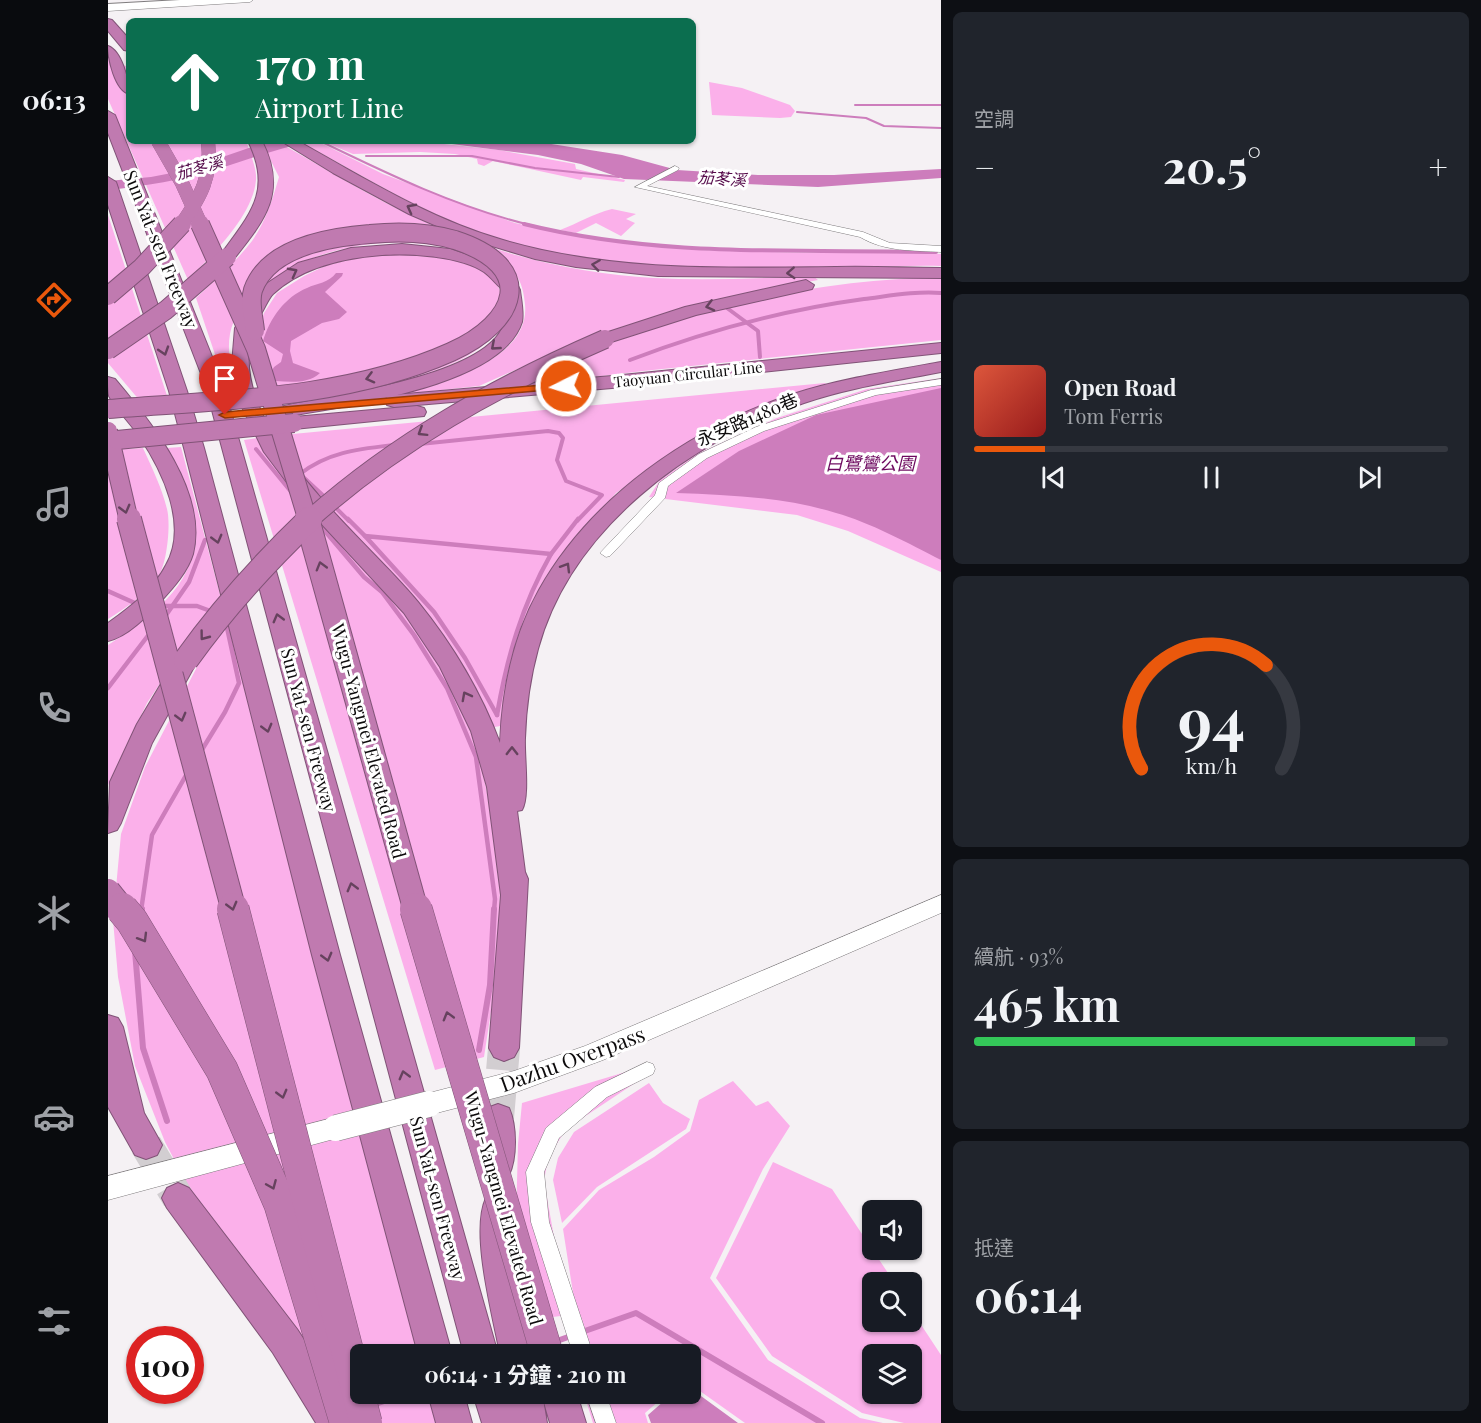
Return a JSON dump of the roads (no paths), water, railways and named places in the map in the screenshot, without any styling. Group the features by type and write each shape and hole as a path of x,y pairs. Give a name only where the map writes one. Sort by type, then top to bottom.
{"highway":[{"path":"108,24 126,43"},
{"path":"108,50 126,60"},
{"path":"108,50 126,84"},
{"name":"Sun Yat-sen Freeway","path":"108,115 214,384 478,1344"},
{"name":"Wugu-Yangmei Elevated Road","path":"160,144 182,183 256,348 321,566 398,846 544,1344"},
{"path":"108,296 177,232 192,211 207,180 211,149 209,144"},
{"path":"108,350 166,310 227,256 258,215 266,195 268,178 256,144"},
{"path":"293,144 417,212 459,230 494,243 564,260 617,268 706,275 824,272 937,273"},
{"name":"Sun Yat-sen Freeway","path":"110,189 190,436 326,955 432,1344"},
{"path":"110,428 370,378 418,365 462,346 493,325 509,303 511,290 509,280 501,268 484,253 446,239 380,233 325,241 290,254 260,278 254,288 252,298 256,348"},
{"path":"110,428 292,417 415,384 440,375 484,355 501,341 511,327 518,308 516,296 507,281 494,271 454,255 411,248 347,253 304,266 282,277 264,291 249,311 240,351 241,372 256,424 271,451 320,511 399,593 438,647 468,699 491,752 505,813 514,894"},
{"path":"108,823 121,780 155,711 186,660 226,606 288,540 330,500 416,435 474,400 554,360 605,339 691,311 774,291 852,279 937,273"},
{"name":"Taoyuan Circular Line","path":"292,417 941,348"},
{"name":"Taoyuan Circular Line","path":"292,417 941,361"},
{"path":"504,1048 516,860 512,791 512,726 533,627 551,590 576,549 619,504 656,473 698,445 736,425 808,396 857,383 941,367"},
{"path":"108,383 142,425 162,458 179,501 185,534 182,556 167,579 142,609 108,634"},
{"path":"110,428 118,483 243,945 366,1423"},
{"path":"108,891 132,921 222,1070 280,1204 346,1423"},
{"path":"108,1027 129,1116"},
{"path":"108,1078 146,1145"},
{"path":"498,1118 497,1242 515,1344"},
{"path":"178,1198 285,1341 337,1423"},
{"path":"449,1404 454,1423"},
{"path":"494,1404 500,1423"},
{"path":"526,1404 529,1423"},
{"path":"562,1404 568,1423"}],"main road":[{"name":"Dazhu Overpass","path":"108,1188 514,1082 594,1053 941,904"}],"street":[{"path":"108,6 198,0"},
{"path":"108,6 230,0"},
{"path":"108,6 250,0"},
{"path":"675,168 639,187 863,235 884,246 941,249"},
{"name":"永安路1480巷","path":"606,553 661,496 663,485 703,456 760,429 795,416 875,392 941,382"},
{"path":"579,1341 540,1222 535,1172 552,1132 601,1092 647,1069"},
{"path":"599,1404 606,1423"}],"water":[{"name":"茄苳溪","path":"260,144 300,144 191,176 108,190 108,181 182,171"},
{"name":"茄苳溪","path":"452,144 551,144 622,155 677,170 758,175 834,175 941,169 941,178 818,187 624,179 581,164 538,155"},
{"path":"336,273 343,273 325,292 347,312 339,319 322,323 291,341 290,351 293,363 320,373 305,381 276,381 270,374 281,362 283,354 263,341 270,324 279,309 292,297 326,281"},
{"name":"白鷺鸞公園","path":"941,388 941,560 862,522 797,503 676,493 739,451 816,415"},
{"path":"701,1396 738,1423 651,1423 648,1415 661,1404 701,1404"}],"waterway":[{"path":"855,105 941,105"},
{"path":"797,112 866,118 884,126 941,128"},
{"path":"326,144 449,199 530,225"},
{"path":"366,156 472,156 535,168 619,177"},
{"path":"524,224 575,235 677,247 780,251 936,252"},
{"path":"747,323 804,309 892,295 941,293"},
{"path":"727,308 747,323"},
{"path":"630,360 747,323"},
{"path":"747,323 758,331 760,357"},
{"path":"420,444 548,431 559,433 563,438 557,460 566,481 602,495 577,521"},
{"path":"328,500 300,474 333,456 393,445"},
{"path":"256,449 292,493"},
{"path":"334,506 349,521"},
{"path":"348,519 365,536"},
{"path":"551,554 578,519"},
{"path":"319,524 364,577 382,592 414,635 447,688 476,757 495,899 494,911"},
{"path":"365,536 551,554"},
{"path":"365,536 434,612 465,658 497,715 517,632 532,593 551,554"},
{"path":"172,606 189,582 205,540"},
{"path":"108,591 137,604"},
{"path":"159,606 172,606"},
{"path":"164,618 172,606"},
{"path":"172,606 197,606 213,612"},
{"path":"200,753 225,712 239,683 226,623"},
{"path":"108,688 150,633"},
{"path":"141,911 152,835 189,770"},
{"path":"141,913 142,909"},
{"path":"479,1050 490,985 494,909"},
{"path":"135,951 143,1048 167,1121"},
{"path":"582,1332 636,1313 822,1423"},
{"path":"554,1342 571,1336"}],"tunnel":[{"path":"498,1118 504,1048"},
{"path":"146,1145 178,1198"}]}
